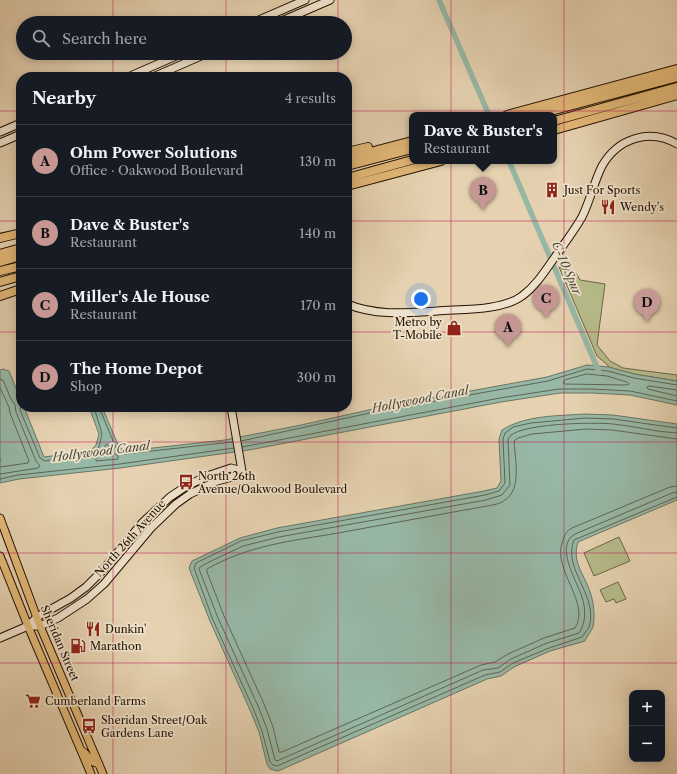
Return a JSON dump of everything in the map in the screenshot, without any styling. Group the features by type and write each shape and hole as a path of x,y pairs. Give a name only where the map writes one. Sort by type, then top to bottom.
{"highway":[{"path":"518,112 677,69"},
{"path":"547,112 677,77"},
{"path":"557,120 677,87"},
{"path":"557,129 677,95"},
{"path":"661,100 677,100"},
{"path":"352,157 409,142"},
{"path":"352,151 387,143 401,144"},
{"path":"352,165 409,150"},
{"path":"352,177 409,161"},
{"path":"352,185 430,164"},
{"path":"0,238 16,233"},
{"path":"0,254 16,249"},
{"path":"0,262 16,257"},
{"path":"0,271 16,267"},
{"path":"0,282 16,277"},
{"path":"0,296 16,291"}],"main road":[{"name":"Sheridan Street","path":"0,518 40,626 104,774"},
{"name":"Sheridan Street","path":"0,556 28,626 90,771"},
{"path":"79,745 93,762 99,764"},
{"path":"90,771 99,774"}],"street":[{"path":"268,16 305,0"},
{"path":"293,16 330,0"},
{"path":"139,72 167,60"},
{"path":"164,72 192,60"},
{"path":"0,132 16,125"},
{"path":"0,143 16,136"},
{"path":"352,307 394,314 495,306 509,303 531,289 571,235 582,216 603,166 615,151 628,141 652,136 669,139 677,144"},
{"path":"232,412 242,471"},
{"name":"North 26th Avenue","path":"0,638 28,626 37,617 71,598 86,587 103,570 143,522 170,497 206,476 231,468 242,471"},
{"name":"North 26th Avenue","path":"28,626 40,626 76,607 95,592 151,528 176,504 190,494 217,481 232,477 242,471"}],"shaded area":[{"path":"559,267 576,273 580,280 605,284 597,345 610,361 623,368 677,375 677,381 634,374 611,368 597,356"},
{"path":"619,537 630,561 594,576 584,553"},
{"path":"618,582 626,599 616,603 614,599 606,602 600,590"}],"water":[{"name":"Hollywood Canal","path":"587,365 609,367 634,374 677,381 677,405 630,395 560,393 501,402 249,450 120,468 19,479 0,483 0,370 3,369 9,371 16,388 16,412 26,412 44,457 90,451 96,445 99,434 91,412 104,412 119,447 126,451 225,440 378,408 547,377"},
{"path":"585,414 613,415 677,424 677,500 578,542 576,556 589,588 594,611 593,627 585,641 550,651 514,667 501,676 487,679 278,771 270,769 267,764 259,732 210,621 189,568 192,561 240,538 277,528 497,488 501,481 499,439 502,430 521,421 531,419"}],"waterway":[{"name":"C-10 Spur","path":"439,0 488,112"},
{"name":"C-10 Spur","path":"510,164 599,372"}],"place":[{"name":"Just For Sports","path":"552,190"},
{"name":"Wendy's","path":"608,207"},
{"name":"Dave & Buster's","path":"483,210"},
{"name":"Miller's Ale House","path":"546,318"},
{"name":"The Home Depot","path":"647,322"},
{"name":"Metro by T-Mobile","path":"454,328"},
{"name":"Ohm Power Solutions","path":"508,347"},
{"name":"North 26th Avenue/Oakwood Boulevard","path":"186,482"},
{"name":"Dunkin'","path":"93,629"},
{"name":"Marathon","path":"78,646"},
{"name":"Cumberland Farms","path":"33,701"},
{"name":"Sheridan Street/Oak Gardens Lane","path":"89,726"}]}
